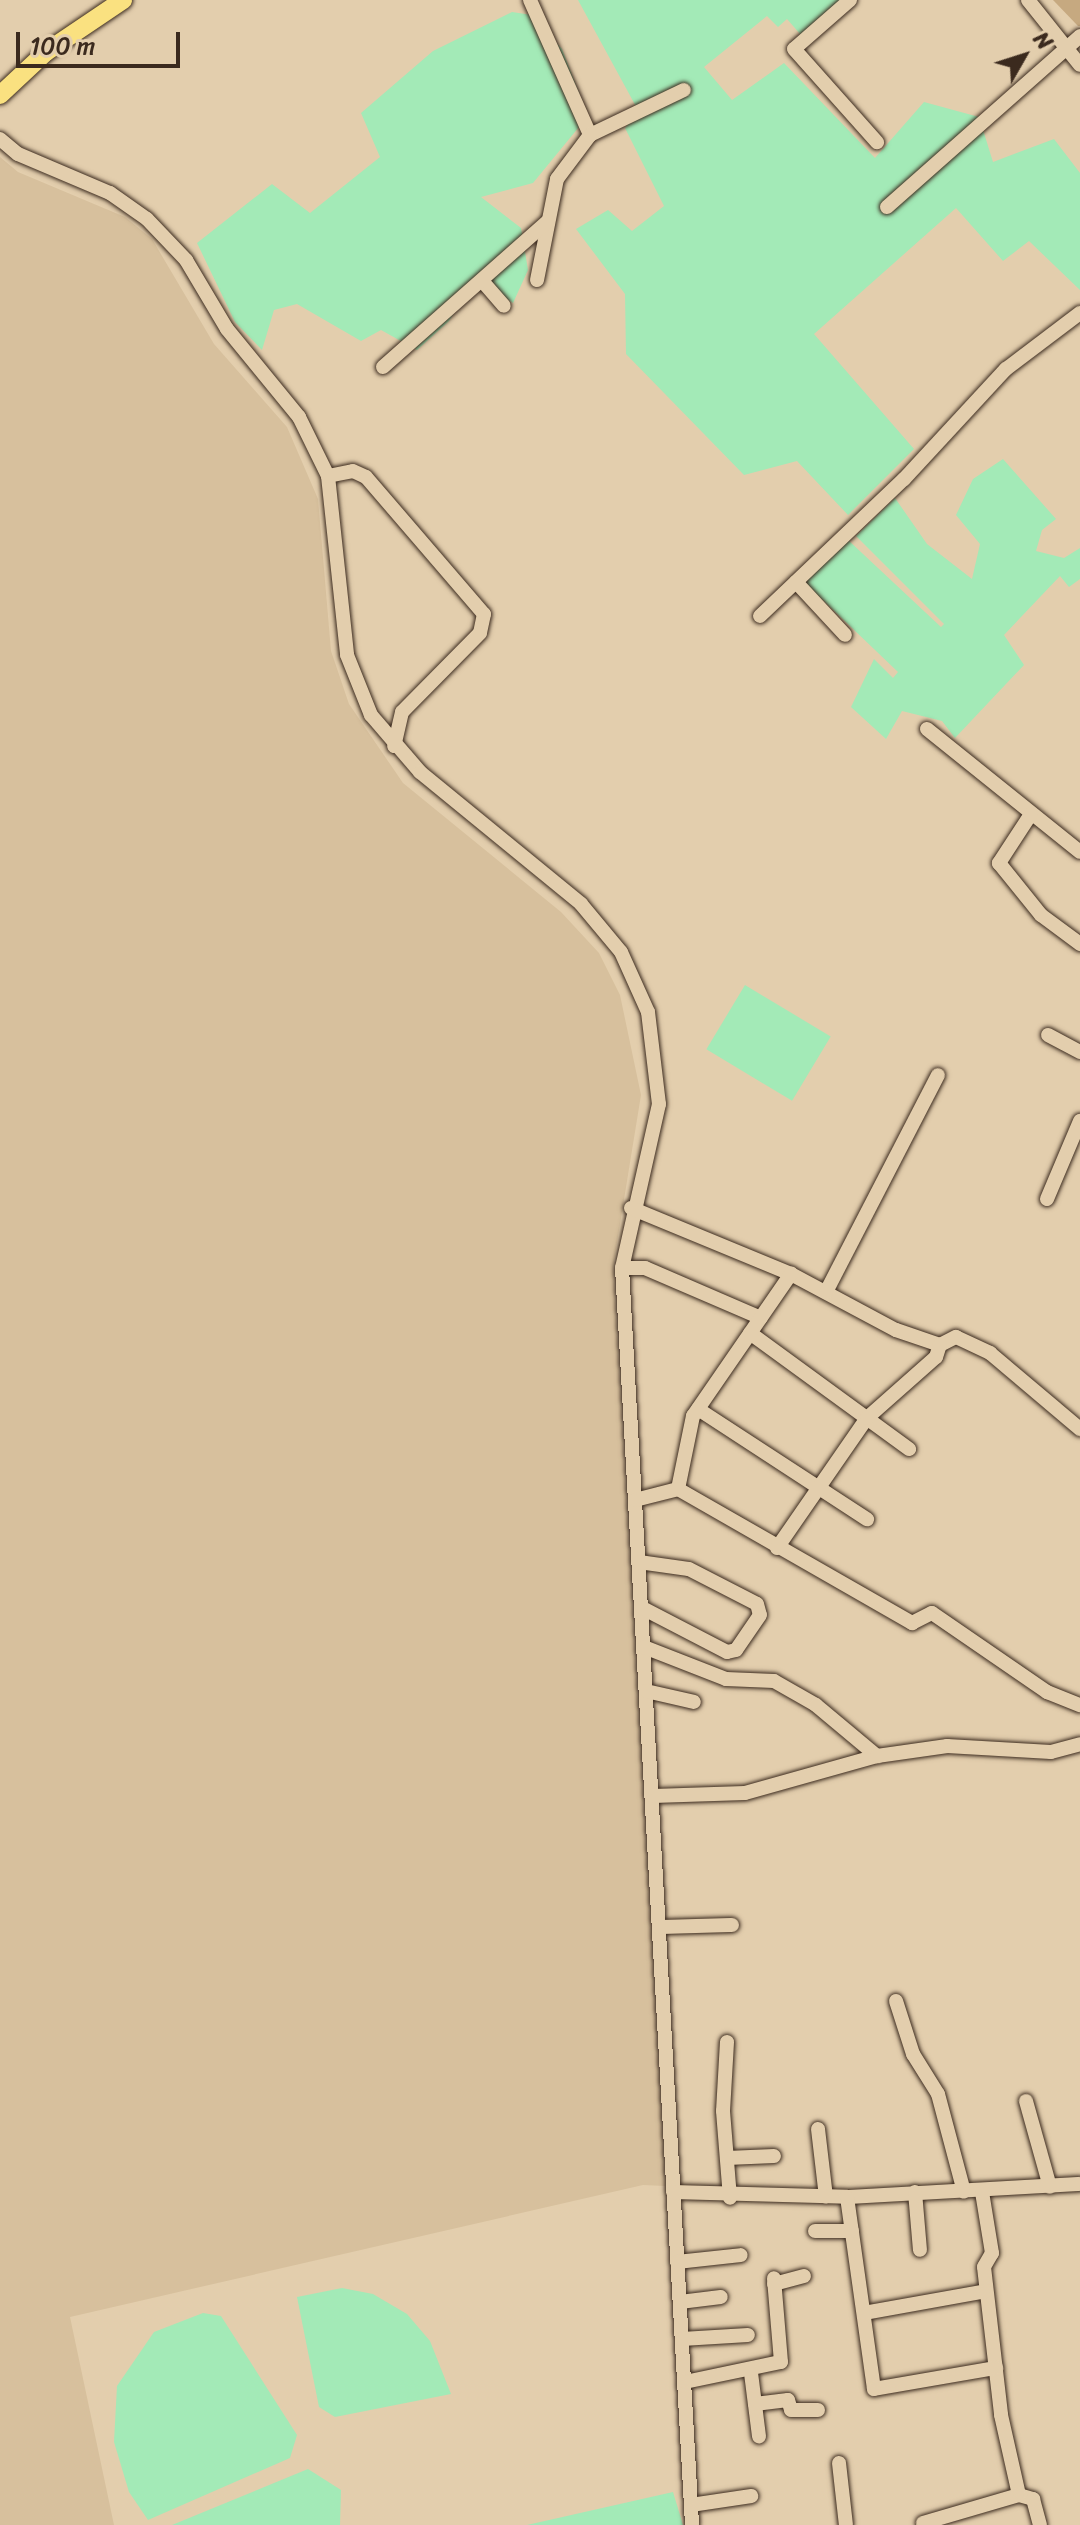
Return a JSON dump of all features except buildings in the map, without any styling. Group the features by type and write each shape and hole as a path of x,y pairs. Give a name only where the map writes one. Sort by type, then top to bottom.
{"main road":[{"path":"0,95 46,52 123,0"}],"street":[{"path":"530,0 590,135"},
{"path":"850,0 794,49 877,142"},
{"path":"1028,0 1080,65"},
{"path":"887,207 1080,36"},
{"path":"537,280 562,166 590,135 684,90"},
{"path":"0,139 18,154 110,193 166,237 244,352 299,417 328,476 336,510 347,655 371,715 394,746 581,904 625,959 648,1012 659,1070 659,1104 631,1208 622,1268 692,2525"},
{"path":"383,367 484,283 549,221"},
{"path":"484,283 504,306"},
{"path":"760,616 904,479 1006,369 1080,313"},
{"path":"328,476 353,471 366,477 484,614 480,633 402,712 394,746"},
{"path":"796,582 845,635"},
{"path":"927,729 1080,852"},
{"path":"1031,814 999,863 1041,915 1080,944"},
{"path":"1048,1035 1080,1052"},
{"path":"826,1292 938,1075"},
{"path":"1047,1199 1080,1121"},
{"path":"631,1208 791,1274 940,1345"},
{"path":"622,1268 645,1268 761,1318"},
{"path":"678,1489 698,1409 791,1274"},
{"path":"750,1333 909,1449"},
{"path":"777,1548 867,1418 936,1357 940,1345 956,1337 990,1353 1080,1429"},
{"path":"698,1409 867,1519"},
{"path":"635,1500 678,1489 912,1623 932,1613 1047,1692 1080,1705"},
{"path":"639,1562 689,1569 757,1604 760,1615 736,1650 727,1652 642,1608"},
{"path":"644,1647 726,1679 774,1681 816,1705 877,1756"},
{"path":"646,1691 694,1702"},
{"path":"653,1796 745,1793 877,1756 947,1746 1051,1752 1080,1744"},
{"path":"660,1927 732,1925"},
{"path":"896,2001 913,2054 938,2094 964,2192"},
{"path":"727,2042 730,2198"},
{"path":"1026,2101 1050,2187"},
{"path":"818,2129 826,2197"},
{"path":"727,2158 774,2156"},
{"path":"673,2192 730,2198 847,2197 915,2192 982,2192 1080,2184"},
{"path":"915,2192 920,2250"},
{"path":"982,2192 992,2253 984,2267 986,2291 996,2368 1019,2495"},
{"path":"847,2197 874,2389 996,2368"},
{"path":"815,2231 852,2231"},
{"path":"677,2262 741,2255"},
{"path":"685,2382 751,2373 781,2362 774,2281 804,2276"},
{"path":"864,2313 986,2291"},
{"path":"680,2302 721,2297"},
{"path":"682,2339 748,2335"},
{"path":"751,2373 759,2436"},
{"path":"755,2404 788,2400 791,2410 818,2410"},
{"path":"839,2463 846,2525"},
{"path":"923,2523 1019,2495 1033,2499 1040,2525"},
{"path":"691,2505 751,2496"}],"shaded area":[{"path":"0,157 18,172 125,217 152,239 214,344 287,427 318,499 331,651 349,704 403,783 561,912 599,953 620,995 641,1095 613,1267 665,2186 643,2185 70,2317 114,2525 0,2525"}],"green space":[{"path":"578,0 842,0 801,35 787,19 778,27 767,16 704,67 732,100 784,63 875,158 924,102 979,117 993,162 1054,139 1080,173 1080,290 1029,241 1003,261 956,208 814,334 914,449 848,515 797,461 744,475 626,354 625,294 576,229 608,210 632,231 664,206 625,128 639,112"},
{"path":"512,12 532,15 562,49 588,116 533,183 481,197 521,228 528,270 513,303 484,283 469,288 449,321 417,350 381,330 361,341 297,304 274,310 262,350 235,322 197,243 272,184 310,213 380,157 361,113 433,51"},
{"path":"1003,459 1056,519 1042,530 1036,551 1064,558 1080,548 1080,579 1069,587 1060,576 1004,635 1024,665 955,738 942,721 902,711 886,739 851,707 874,659 893,678 898,672 805,583 847,539 941,627 944,624 856,536 895,498 927,544 972,579 980,544 956,515 973,479"},
{"path":"745,985 831,1037 792,1101 706,1049"},
{"path":"342,2288 373,2294 407,2314 430,2341 451,2394 335,2417 319,2407 297,2297"},
{"path":"203,2313 221,2316 297,2435 290,2458 148,2520 129,2492 114,2442 117,2386 154,2332"},
{"path":"308,2469 341,2490 340,2525 172,2525"},
{"path":"673,2492 683,2525 527,2525"}]}
